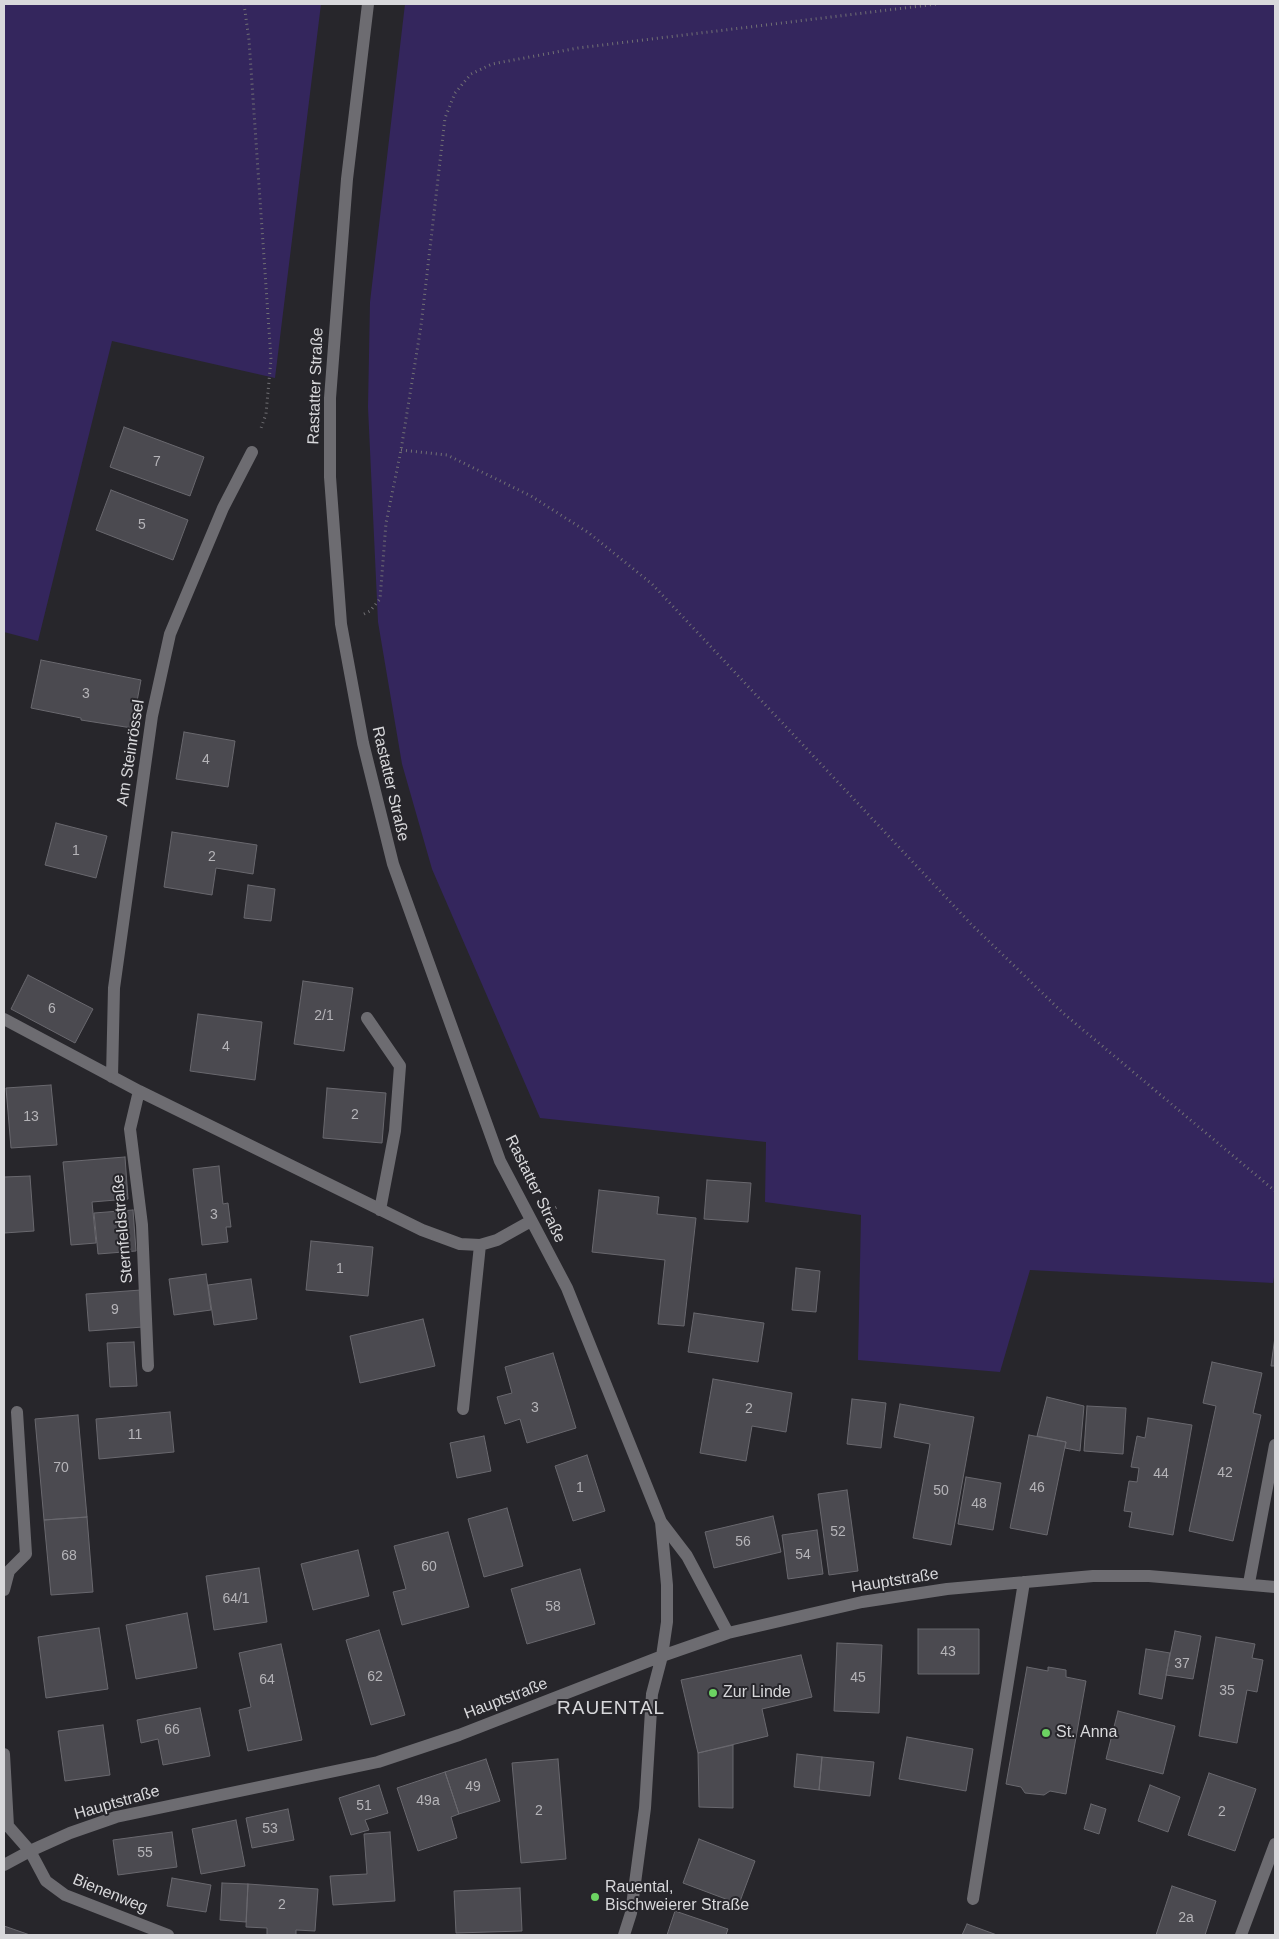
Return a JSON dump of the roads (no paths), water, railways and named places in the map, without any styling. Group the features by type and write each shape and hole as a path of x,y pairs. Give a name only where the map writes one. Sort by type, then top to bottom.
{"street":[{"name":"Rastatter Straße","path":"368,4 347,179 330,398 330,477 341,624 363,743 393,864 500,1162 567,1288 661,1522 687,1556 728,1633"},
{"name":"Am Steinrössel","path":"112,1077 114,988 152,716 170,634 223,508 252,452"},
{"path":"367,1018 400,1066 395,1131 380,1210"},
{"path":"4,1019 139,1091 380,1210 441,1237 460,1244 480,1245 497,1240 530,1221"},
{"name":"Sternfeldstraße","path":"139,1091 130,1129 142,1225 148,1366"},
{"path":"463,1409 480,1245"},
{"path":"4,1590 9,1571 26,1554 17,1412"},
{"path":"1249,1584 1275,1445"},
{"name":"Rastatter Straße","path":"624,1935 631,1913 645,1808 652,1694 662,1656 667,1622 667,1585 661,1522"},
{"name":"Hauptstraße","path":"4,1865 30,1850 116,1816 378,1762 459,1735 662,1656 728,1633 862,1602 948,1588 1093,1576 1149,1576 1275,1587"},
{"path":"973,1899 1024,1582"},
{"path":"4,1754 6,1826"},
{"name":"Bienenweg","path":"6,1826 30,1850 46,1882 65,1895 168,1935"},
{"path":"1242,1935 1275,1844"}],"place":[{"name":"Zur Linde","path":"713,1693"},
{"name":"St. Anna","path":"1046,1733"},
{"name":"Rauental, Bischweierer Straße","path":"595,1897"}],"district":[{"name":"RAUENTAL","path":"611,1709"}]}
